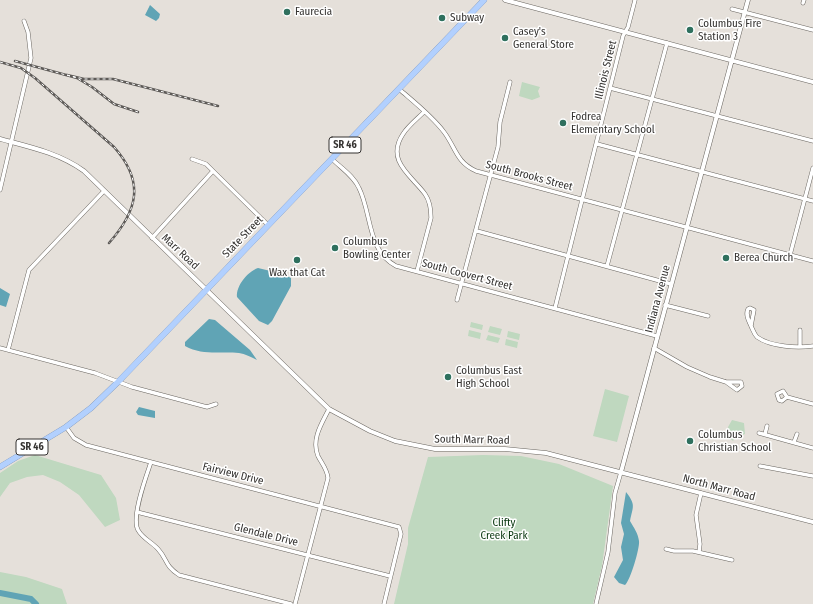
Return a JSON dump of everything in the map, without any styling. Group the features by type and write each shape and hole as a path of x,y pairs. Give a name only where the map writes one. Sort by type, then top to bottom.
{"highway":[{"name":"State Street","path":"0,467 66,427 91,408 119,381 484,0"}],"street":[{"path":"504,0 813,82"},
{"name":"Illinois Street","path":"555,308 610,88 635,0"},
{"name":"Indiana Avenue","path":"596,604 608,552 615,492 665,305 703,172 748,0"},
{"path":"732,9 813,30"},
{"path":"0,190 11,147 10,142 31,58 28,32 24,21"},
{"path":"607,266 667,43"},
{"path":"457,300 463,284 498,147 501,117 510,82"},
{"path":"610,88 813,141"},
{"name":"South Brooks Street","path":"399,89 444,131 459,158 468,167 491,175 622,211 813,261"},
{"path":"417,271 431,218 431,210 425,195 401,167 397,151 403,134 424,112"},
{"name":"Marr Road","path":"0,139 64,158 84,171 329,409"},
{"path":"597,144 813,201"},
{"path":"192,159 206,164 268,225"},
{"name":"South Coovert Street","path":"332,159 353,178 360,190 376,246 382,256 396,266 657,336"},
{"path":"790,255 813,168"},
{"path":"152,238 214,171"},
{"path":"8,350 28,270 104,191"},
{"path":"477,231 671,284"},
{"path":"665,305 708,316"},
{"path":"751,326 754,333 764,341 790,346 813,346"},
{"path":"800,330 800,347"},
{"path":"0,348 95,373 132,387 207,407 216,404"},
{"path":"654,348 687,367 726,382"},
{"path":"787,397 813,404"},
{"path":"296,604 327,482 327,474 318,456 316,441 317,433 329,409"},
{"name":"South Marr Road","path":"329,409 370,431 396,440 429,448 452,450 504,449 546,453 621,472"},
{"path":"765,434 767,426"},
{"name":"Fairview Drive","path":"66,427 74,438 82,444 395,525 401,529 401,534 390,576"},
{"path":"759,433 813,448"},
{"path":"794,442 796,434"},
{"path":"151,462 137,512 136,524 138,530 144,538 158,549 169,569 179,575 291,604"},
{"path":"760,466 813,476"},
{"name":"North Marr Road","path":"621,472 813,522"},
{"path":"699,552 700,544 696,515 701,494"},
{"name":"Glendale Drive","path":"137,512 390,576"},
{"path":"666,549 699,552 732,560"},
{"path":"384,604 390,576"}],"green space":[{"path":"522,82 540,87 538,91 540,97 532,100 519,96"},
{"path":"471,322 483,325 482,330 470,327"},
{"path":"490,326 502,329 500,335 488,332"},
{"path":"469,330 481,333 480,339 468,336"},
{"path":"508,331 520,334 519,340 507,337"},
{"path":"488,335 500,338 498,343 486,340"},
{"path":"506,339 518,342 517,348 505,345"},
{"path":"605,389 629,396 617,442 593,436"},
{"path":"732,420 744,423 745,434 735,438 733,441 728,436 728,427"},
{"path":"35,455 101,475 116,498 120,520 105,527 79,495 60,482 43,475 27,477 10,483 0,497 0,473 18,461"},
{"name":"Clifty Creek Park","path":"483,455 521,456 559,464 613,486 602,566 593,604 394,604 408,544 408,528 428,457"},
{"path":"0,572 26,577 62,589 67,604 0,604"}],"water":[{"path":"150,5 160,14 156,21 145,15"},
{"path":"258,268 283,274 291,278 291,286 272,321 268,325 259,321 237,297 240,284 246,276"},
{"path":"0,288 10,294 6,307 0,305"},
{"path":"209,319 215,320 250,350 257,360 239,353 205,352 185,346 185,342"},
{"path":"139,407 155,411 155,418 138,415 136,412"},
{"path":"626,492 633,506 630,521 637,533 639,545 634,564 625,585 619,583 614,577 623,560 621,547 624,534 621,523"}],"waterway":[{"path":"0,593 31,599 36,604"}],"railway":[{"path":"15,61 77,78 92,87 114,104 138,112"},
{"path":"0,62 21,68 35,78 114,147 124,160 134,184 134,196 132,207 126,219 119,231 109,243"},
{"path":"67,75 84,79 113,79 218,106"}],"place":[{"name":"Faurecia","path":"287,12"},
{"name":"Subway","path":"442,18"},
{"name":"Columbus Fire Station 3","path":"690,30"},
{"name":"Casey's General Store","path":"505,38"},
{"name":"Fodrea Elementary School","path":"563,123"},
{"name":"Columbus Bowling Center","path":"335,248"},
{"name":"Berea Church","path":"726,258"},
{"name":"Wax that Cat","path":"297,260"},
{"name":"Columbus East High School","path":"448,377"},
{"name":"Columbus Christian School","path":"690,441"}]}
